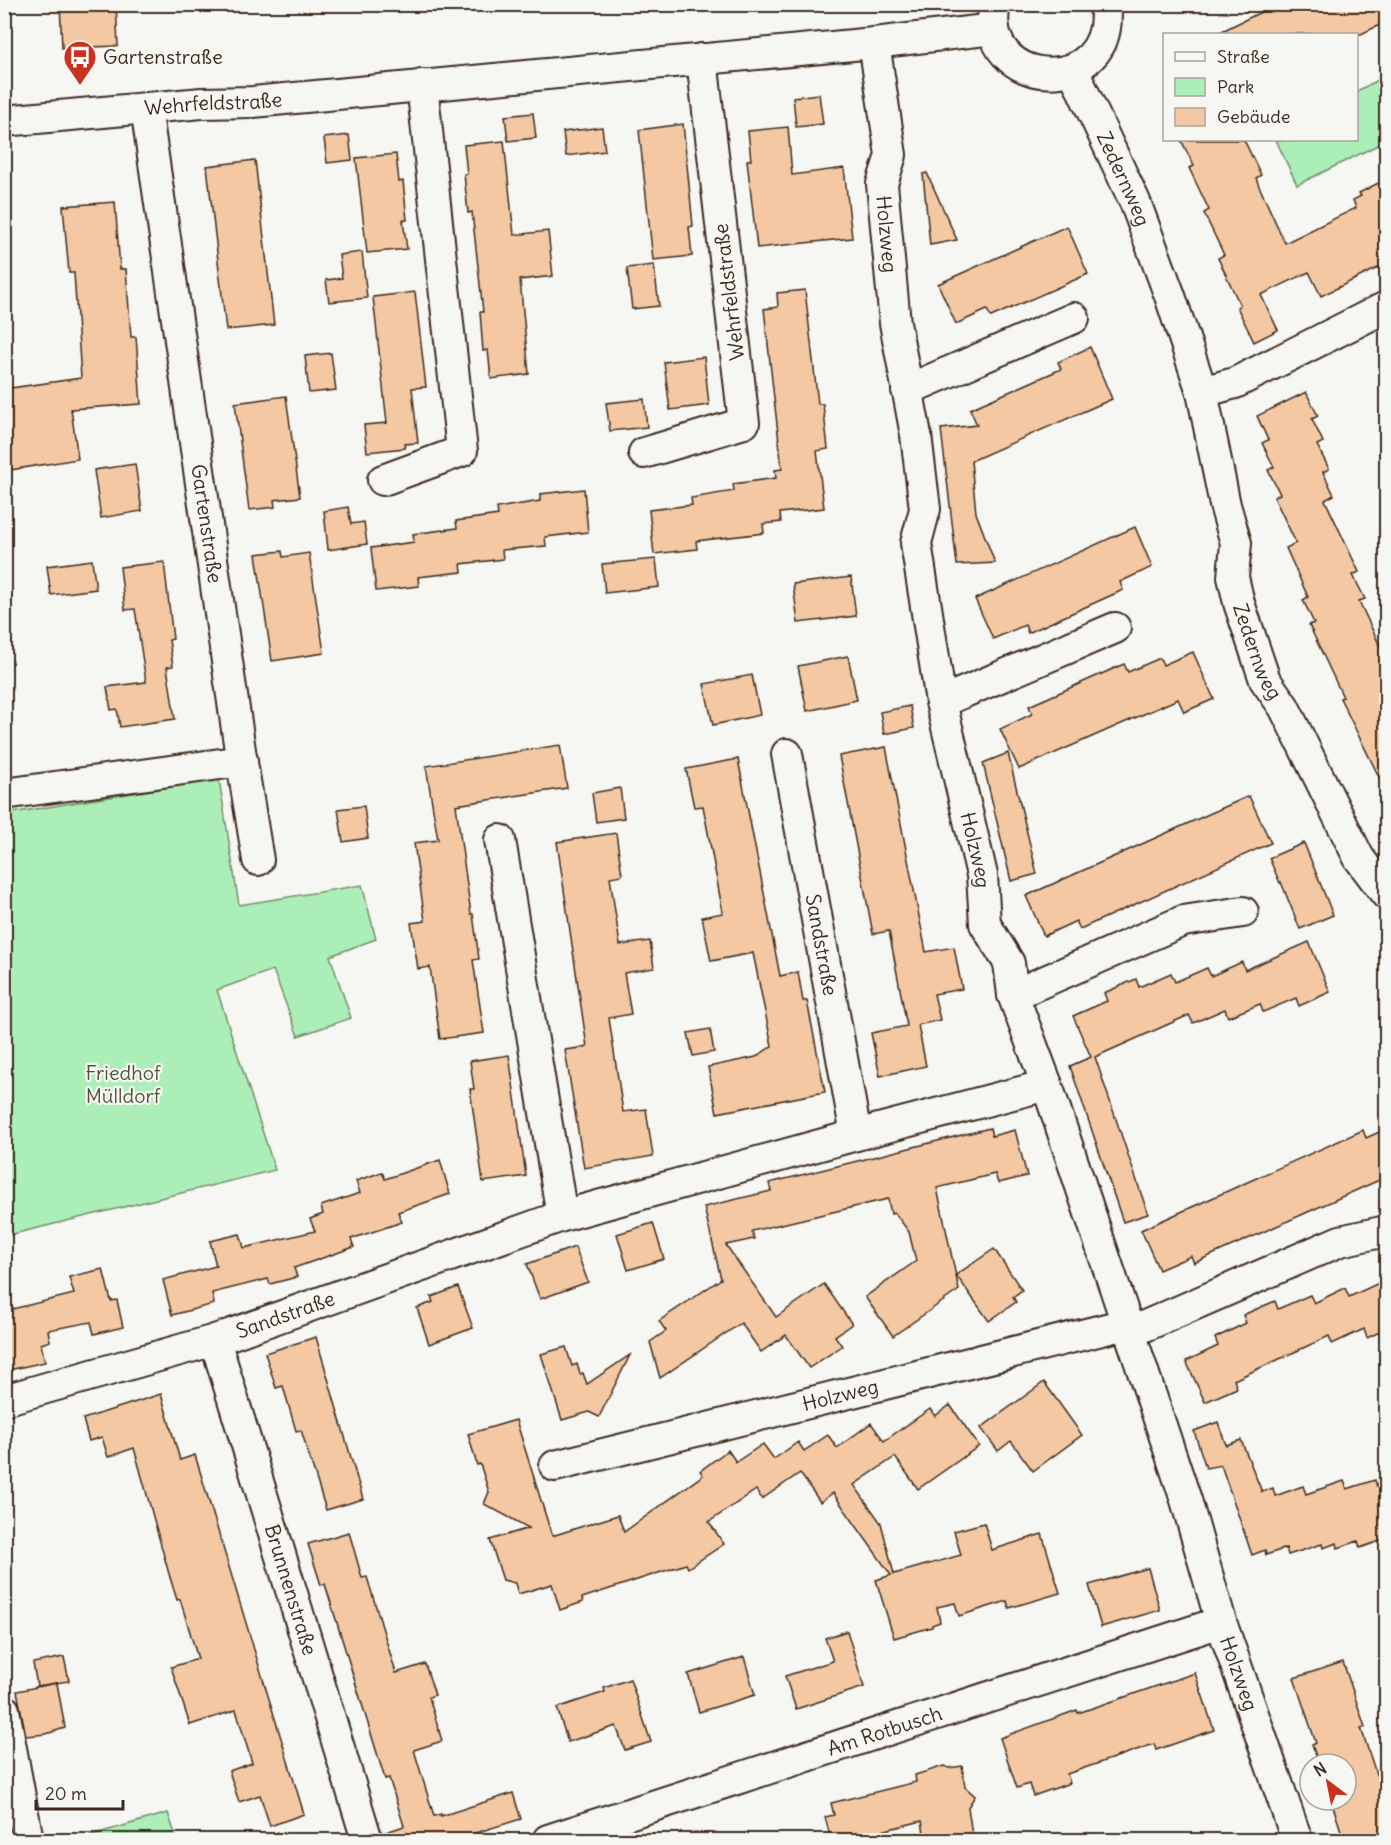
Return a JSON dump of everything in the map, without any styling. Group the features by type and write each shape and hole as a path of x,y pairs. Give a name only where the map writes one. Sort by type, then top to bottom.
{"street":[{"path":"994,17 1000,46 1013,61 1029,71 1048,74 1073,70 1092,55 1101,43 1105,28 1105,4"},
{"name":"Wehrfeldstraße","path":"4,121 202,103 253,102 874,43 994,17"},
{"name":"Holzweg","path":"874,43 891,155 882,184 895,323 916,435 925,509 916,543 941,702 982,874 985,924 1009,963 1013,995 1047,1085 1186,1500 1221,1622 1297,1840"},
{"name":"Wehrfeldstraße","path":"644,453 744,423 702,59"},
{"name":"Zedernweg","path":"1073,70 1135,202 1202,392 1225,504 1236,543 1233,576 1239,603 1265,680 1284,707 1359,858 1385,889"},
{"path":"383,480 462,451 422,85"},
{"name":"Gartenstraße","path":"146,108 258,860"},
{"path":"1202,392 1235,383 1386,307"},
{"path":"907,390 1074,318"},
{"path":"941,702 1115,628"},
{"name":"Sandstraße","path":"787,754 856,1135"},
{"path":"4,794 242,760"},
{"path":"500,840 562,1216"},
{"path":"1013,995 1183,921 1243,912"},
{"name":"Sandstraße","path":"4,1400 215,1340 562,1216 1047,1085"},
{"name":"Holzweg","path":"555,1466 1128,1328 1340,1241 1386,1231"},
{"name":"Brunnenstraße","path":"215,1340 367,1840"},
{"name":"Am Rotbusch","path":"548,1840 1221,1622"},
{"path":"4,1710 28,1840"}],"green space":[{"path":"1386,76 1386,141 1297,185 1276,141 1358,141 1358,90"},
{"name":"Friedhof Mülldorf","path":"219,779 239,905 362,885 376,939 330,956 351,1018 298,1036 273,970 217,990 275,1170 5,1236 5,814"},
{"path":"168,1813 177,1840 74,1840"}],"building":[{"path":"60,4 116,4 118,46 62,48"},
{"path":"1277,4 1386,4 1386,22 1361,34 1218,33"},
{"path":"819,94 823,124 796,127 793,97"},
{"path":"533,113 536,138 508,141 505,116"},
{"path":"683,124 693,226 689,227 692,256 653,260 639,130"},
{"path":"602,127 605,151 566,156 563,132"},
{"path":"788,127 792,175 844,168 852,238 757,248 747,160 751,160 748,131"},
{"path":"349,135 352,160 327,163 324,138"},
{"path":"504,141 514,235 548,231 553,276 520,280 529,374 491,379 488,350 483,351 480,312 483,312 472,212 468,213 464,145"},
{"path":"1182,141 1244,141 1261,175 1256,178 1259,186 1285,243 1356,208 1353,200 1361,196 1359,193 1386,179 1386,264 1321,296 1309,272 1261,295 1278,330 1254,342 1237,307 1240,305 1218,258 1224,255 1204,213 1209,210 1189,168 1194,166"},
{"path":"396,154 399,182 403,181 407,220 403,220 407,249 367,253 356,158"},
{"path":"255,160 274,325 226,330 207,166"},
{"path":"927,173 957,240 930,245 923,174"},
{"path":"115,202 120,269 126,269 131,337 136,337 141,404 71,409 78,459 4,471 4,389 81,378 74,273 69,273 63,206"},
{"path":"1067,226 1088,274 991,317 987,310 956,324 938,284"},
{"path":"362,252 367,298 329,302 326,280 342,278 339,255"},
{"path":"654,265 659,306 632,309 627,268"},
{"path":"805,290 818,404 823,404 828,449 817,451 824,508 780,513 781,522 763,524 764,533 696,541 697,549 654,554 649,510 692,505 691,498 734,491 733,484 776,478 775,470 782,469 764,309 778,307 777,293"},
{"path":"415,292 426,387 412,388 418,443 404,444 405,448 367,452 364,425 387,423 373,297"},
{"path":"1090,347 1112,399 971,461 976,513 995,563 957,565 941,429 977,425 970,409 1061,369 1058,362"},
{"path":"331,353 336,390 309,393 305,356"},
{"path":"704,357 709,405 670,410 664,362"},
{"path":"1306,392 1318,416 1312,419 1323,442 1317,445 1329,469 1323,472 1334,495 1325,500 1359,572 1353,575 1365,599 1359,601 1386,659 1386,791 1340,698 1343,697 1309,625 1314,623 1303,600 1308,597 1286,548 1296,543 1274,497 1280,494 1268,470 1274,467 1262,443 1268,440 1257,416"},
{"path":"286,396 300,497 274,500 275,507 249,510 235,403"},
{"path":"644,399 647,427 610,431 606,403"},
{"path":"135,464 142,511 101,518 94,470"},
{"path":"584,489 588,532 545,537 546,546 502,550 503,559 461,564 462,572 418,577 419,586 376,591 371,548 414,542 413,534 457,528 456,521 498,515 497,508 540,501 540,494"},
{"path":"348,507 351,524 364,522 367,544 328,550 324,511"},
{"path":"1135,527 1152,567 1120,582 1123,590 1028,633 1025,625 993,639 975,599"},
{"path":"282,551 283,557 309,553 324,653 272,661 256,554"},
{"path":"656,559 659,587 605,593 602,564"},
{"path":"92,560 96,589 51,595 47,566"},
{"path":"164,562 173,639 169,640 173,666 167,667 175,719 120,727 117,709 111,710 107,687 146,682 135,609 125,610 120,567"},
{"path":"851,577 856,616 798,623 793,584"},
{"path":"1193,652 1214,699 1184,712 1178,699 1019,769 1000,729 1032,714 1029,706 1124,664 1128,672 1160,658 1163,665"},
{"path":"848,656 857,700 807,711 798,666"},
{"path":"752,675 760,715 713,725 704,684"},
{"path":"910,706 914,728 884,734 880,712"},
{"path":"560,745 567,788 456,805 479,959 473,960 484,1033 440,1039 430,967 418,969 411,923 425,921 414,843 438,840 426,766"},
{"path":"886,747 926,952 954,947 962,989 934,994 940,1020 918,1025 926,1066 880,1076 871,1033 907,1026 889,931 873,934 839,756"},
{"path":"1008,753 1037,874 1011,881 983,763"},
{"path":"738,759 780,976 798,972 803,1001 807,1001 825,1092 717,1113 708,1067 756,1057 772,1046 753,953 711,961 702,917 723,913 703,806 694,807 686,769"},
{"path":"620,788 624,818 596,822 592,793"},
{"path":"1249,796 1271,843 1080,929 1076,921 1044,936 1026,896"},
{"path":"364,806 368,838 343,842 338,809"},
{"path":"616,833 622,875 610,877 620,945 650,941 654,968 624,973 631,1014 609,1018 623,1112 646,1109 653,1156 584,1168 565,1050 587,1047 557,842"},
{"path":"1304,843 1333,915 1300,929 1269,858"},
{"path":"1309,942 1330,992 1299,1006 1296,998 1263,1012 1260,1004 1228,1017 1225,1009 1193,1023 1189,1015 1095,1057 1148,1214 1123,1222 1070,1066 1091,1057 1073,1016 1107,1001 1104,993 1136,979 1139,987 1171,973 1175,982 1207,968 1211,976 1242,962 1245,970"},
{"path":"710,1029 714,1052 693,1056 688,1033"},
{"path":"509,1055 526,1176 483,1182 470,1089 474,1089 470,1061"},
{"path":"990,1128 992,1136 1015,1130 1027,1176 998,1183 995,1174 937,1188 959,1290 893,1336 865,1297 916,1261 909,1232 895,1213 891,1214 888,1199 752,1231 754,1239 726,1245 776,1317 824,1284 852,1324 835,1336 842,1346 809,1368 786,1335 761,1352 741,1323 660,1378 650,1342 666,1331 659,1321 721,1279 704,1207 771,1191 769,1183"},
{"path":"1386,1129 1386,1177 1194,1263 1191,1256 1159,1270 1141,1230 1363,1130 1366,1138"},
{"path":"440,1160 450,1194 398,1212 402,1222 351,1239 354,1247 294,1268 297,1277 270,1284 268,1279 212,1293 214,1304 172,1315 163,1280 216,1266 210,1241 240,1234 244,1248 315,1231 310,1219 323,1214 321,1206 360,1193 356,1181 382,1172 385,1179"},
{"path":"653,1223 664,1259 628,1270 617,1234"},
{"path":"575,1247 588,1282 540,1299 527,1264"},
{"path":"994,1249 1022,1290 1013,1297 1016,1302 989,1321 956,1275"},
{"path":"103,1269 111,1301 117,1300 123,1327 94,1334 91,1322 48,1330 50,1341 41,1344 45,1362 4,1371 4,1311 74,1294 69,1277"},
{"path":"1381,1282 1386,1295 1386,1329 1367,1338 1364,1329 1332,1344 1329,1336 1234,1380 1237,1388 1205,1402 1186,1361 1218,1346 1215,1338 1246,1323 1243,1315 1275,1301 1278,1309 1310,1295 1314,1303 1345,1288 1349,1297"},
{"path":"458,1287 473,1328 429,1344 417,1308 433,1302 431,1297"},
{"path":"316,1337 363,1499 326,1510 301,1430 296,1431 283,1386 276,1388 265,1353"},
{"path":"566,1347 572,1366 577,1364 587,1384 630,1355 599,1417 589,1412 562,1420 541,1354"},
{"path":"1044,1382 1082,1435 1033,1471 1011,1441 998,1451 981,1428"},
{"path":"161,1394 180,1460 195,1455 304,1814 270,1826 260,1795 239,1802 229,1771 252,1763 236,1710 190,1725 171,1667 198,1659 180,1599 177,1600 169,1574 134,1448 108,1457 102,1437 89,1441 83,1419"},
{"path":"950,1405 979,1446 918,1489 895,1457 854,1485 881,1523 894,1574 961,1555 954,1531 984,1523 992,1550 1042,1534 1060,1593 1009,1608 1007,1601 959,1616 955,1603 937,1607 940,1622 932,1627 894,1638 876,1580 891,1575 833,1493 820,1502 800,1473 762,1499 756,1490 709,1522 724,1544 688,1568 686,1564 582,1598 583,1602 560,1610 552,1584 518,1594 515,1583 503,1580 490,1540 529,1528 484,1504 489,1492 480,1464 477,1465 468,1434 516,1420 552,1536 618,1515 624,1532 703,1475 700,1471 728,1450 736,1462 763,1444 774,1459 798,1442 804,1451 828,1435 837,1448 871,1423 884,1441 930,1409 935,1416"},
{"path":"1218,1422 1226,1445 1241,1440 1262,1492 1273,1488 1275,1496 1303,1486 1306,1494 1344,1481 1347,1489 1375,1480 1377,1487 1386,1484 1386,1539 1360,1548 1358,1541 1338,1548 1337,1543 1323,1548 1322,1544 1288,1555 1286,1548 1266,1555 1265,1550 1252,1555 1221,1465 1206,1468 1194,1431"},
{"path":"349,1532 362,1578 367,1577 396,1673 425,1664 435,1695 429,1697 442,1741 414,1750 434,1816 441,1814 441,1816 513,1793 521,1819 452,1840 384,1840 383,1833 404,1826 389,1778 385,1779 325,1584 321,1585 308,1544"},
{"path":"1148,1568 1160,1610 1101,1627 1089,1585"},
{"path":"847,1631 864,1687 796,1709 785,1676 833,1661 825,1638"},
{"path":"64,1657 69,1681 37,1686 33,1663"},
{"path":"744,1657 755,1695 699,1712 688,1674"},
{"path":"1343,1662 1365,1727 1361,1728 1386,1804 1386,1840 1344,1840 1335,1812 1358,1812 1358,1752 1315,1752 1312,1745 1316,1743 1294,1678"},
{"path":"1195,1673 1214,1730 1156,1750 1154,1744 1067,1774 1070,1783 1033,1796 1029,1784 1017,1788 1000,1738 1077,1710 1078,1713"},
{"path":"630,1679 651,1742 625,1750 616,1726 568,1742 557,1708 605,1692 604,1688"},
{"path":"57,1683 65,1728 46,1734 26,1736 17,1691"},
{"path":"944,1766 949,1768 962,1766 965,1787 975,1796 968,1807 972,1835 925,1840 922,1821 845,1840 831,1840 825,1817 834,1815 831,1803 916,1782 915,1775"}],"place":[{"name":"Gartenstraße","path":"80,86"}]}
